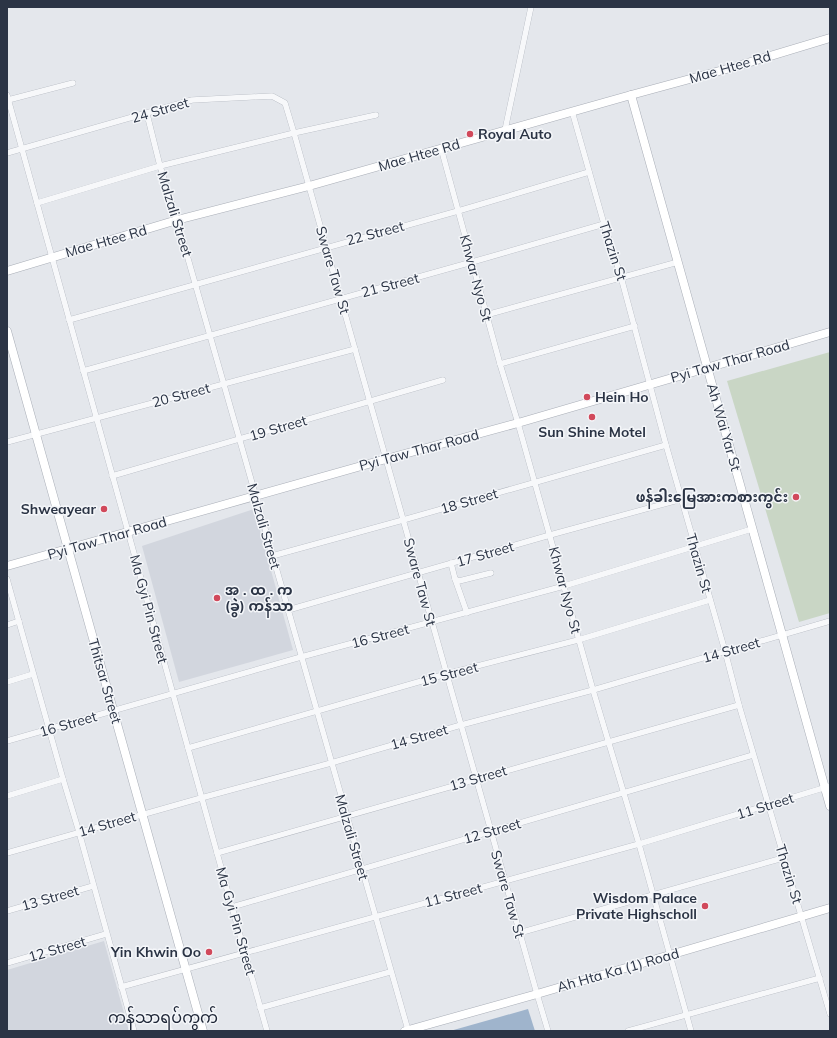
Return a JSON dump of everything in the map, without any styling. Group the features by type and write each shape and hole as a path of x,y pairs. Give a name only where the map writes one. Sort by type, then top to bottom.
{"street":[{"path":"505,130 532,7"},
{"name":"Mae Htee Rd","path":"7,271 177,220 309,186 631,94 734,67 830,38"},
{"path":"8,97 73,83"},
{"name":"Ah Wai Yar St","path":"631,94 752,529 827,787 830,806"},
{"name":"24 Street","path":"7,153 192,100 272,96 285,103 294,133"},
{"name":"Ma Gyi Pin Street","path":"8,97 244,953 267,1031"},
{"name":"Thazin St","path":"572,111 635,326 666,445 753,755 830,1014"},
{"name":"Malzali Street","path":"147,114 160,166 210,335 375,916 406,1031"},
{"path":"37,203 160,166 294,133 376,115"},
{"name":"Sware Taw St","path":"294,133 431,622 548,1031"},
{"name":"Khwar Nyo St","path":"441,148 486,315 550,535 578,640 639,844 691,1031"},
{"name":"22 Street","path":"69,320 589,172"},
{"name":"21 Street","path":"83,371 604,224"},
{"path":"486,315 678,262"},
{"path":"500,364 635,326"},
{"name":"Thitsar Street","path":"7,331 202,1031"},
{"name":"Pyi Taw Thar Road","path":"7,566 518,423 830,332"},
{"name":"20 Street","path":"7,442 355,349"},
{"name":"19 Street","path":"112,476 443,380"},
{"name":"18 Street","path":"272,556 666,445"},
{"name":"17 Street","path":"288,610 682,498"},
{"name":"16 Street","path":"7,741 301,657 564,586 752,529"},
{"path":"451,563 467,613"},
{"path":"455,579 462,581 491,573"},
{"path":"7,579 134,1031"},
{"name":"15 Street","path":"188,748 446,674 578,640 710,600"},
{"name":"14 Street","path":"7,853 461,725 593,690 830,621"},
{"path":"7,625 19,622"},
{"path":"7,682 33,674"},
{"name":"13 Street","path":"217,853 739,705"},
{"name":"12 Street","path":"232,907 753,755"},
{"path":"7,796 63,779"},
{"name":"11 Street","path":"121,987 504,880 639,844 827,787"},
{"path":"519,933 783,858"},
{"name":"13 Street","path":"7,911 93,886"},
{"name":"Ah Hta Ka (1) Road","path":"406,1031 830,908"},
{"name":"12 Street","path":"7,963 106,934"},
{"path":"260,1008 390,972"},
{"path":"628,1031 820,978"}],"shaded area":[{"name":"အ . ထ . က (ခွဲ) ကန်သာ","path":"254,509 293,650 179,682 142,546"},
{"path":"104,941 129,1031 7,1031 7,970"}],"green space":[{"name":"ဖန်ခါးမြေအားကစားကွင်း","path":"830,352 830,613 799,622 727,381"}],"water":[{"path":"528,1009 535,1031 450,1031"}],"place":[{"name":"Royal Auto","path":"470,134"},
{"name":"Hein Ho","path":"587,397"},
{"name":"Sun Shine Motel","path":"592,417"},
{"name":"ဖန်ခါးမြေအားကစားကွင်း","path":"796,497"},
{"name":"Shweayear","path":"104,509"},
{"name":"အ . ထ . က (ခွဲ) ကန်သာ","path":"217,598"},
{"name":"Wisdom Palace Private Highscholl","path":"705,906"},
{"name":"Yin Khwin Oo","path":"209,952"}],"district":[{"name":"ကန်သာရပ်ကွက်","path":"163,1017"}]}
